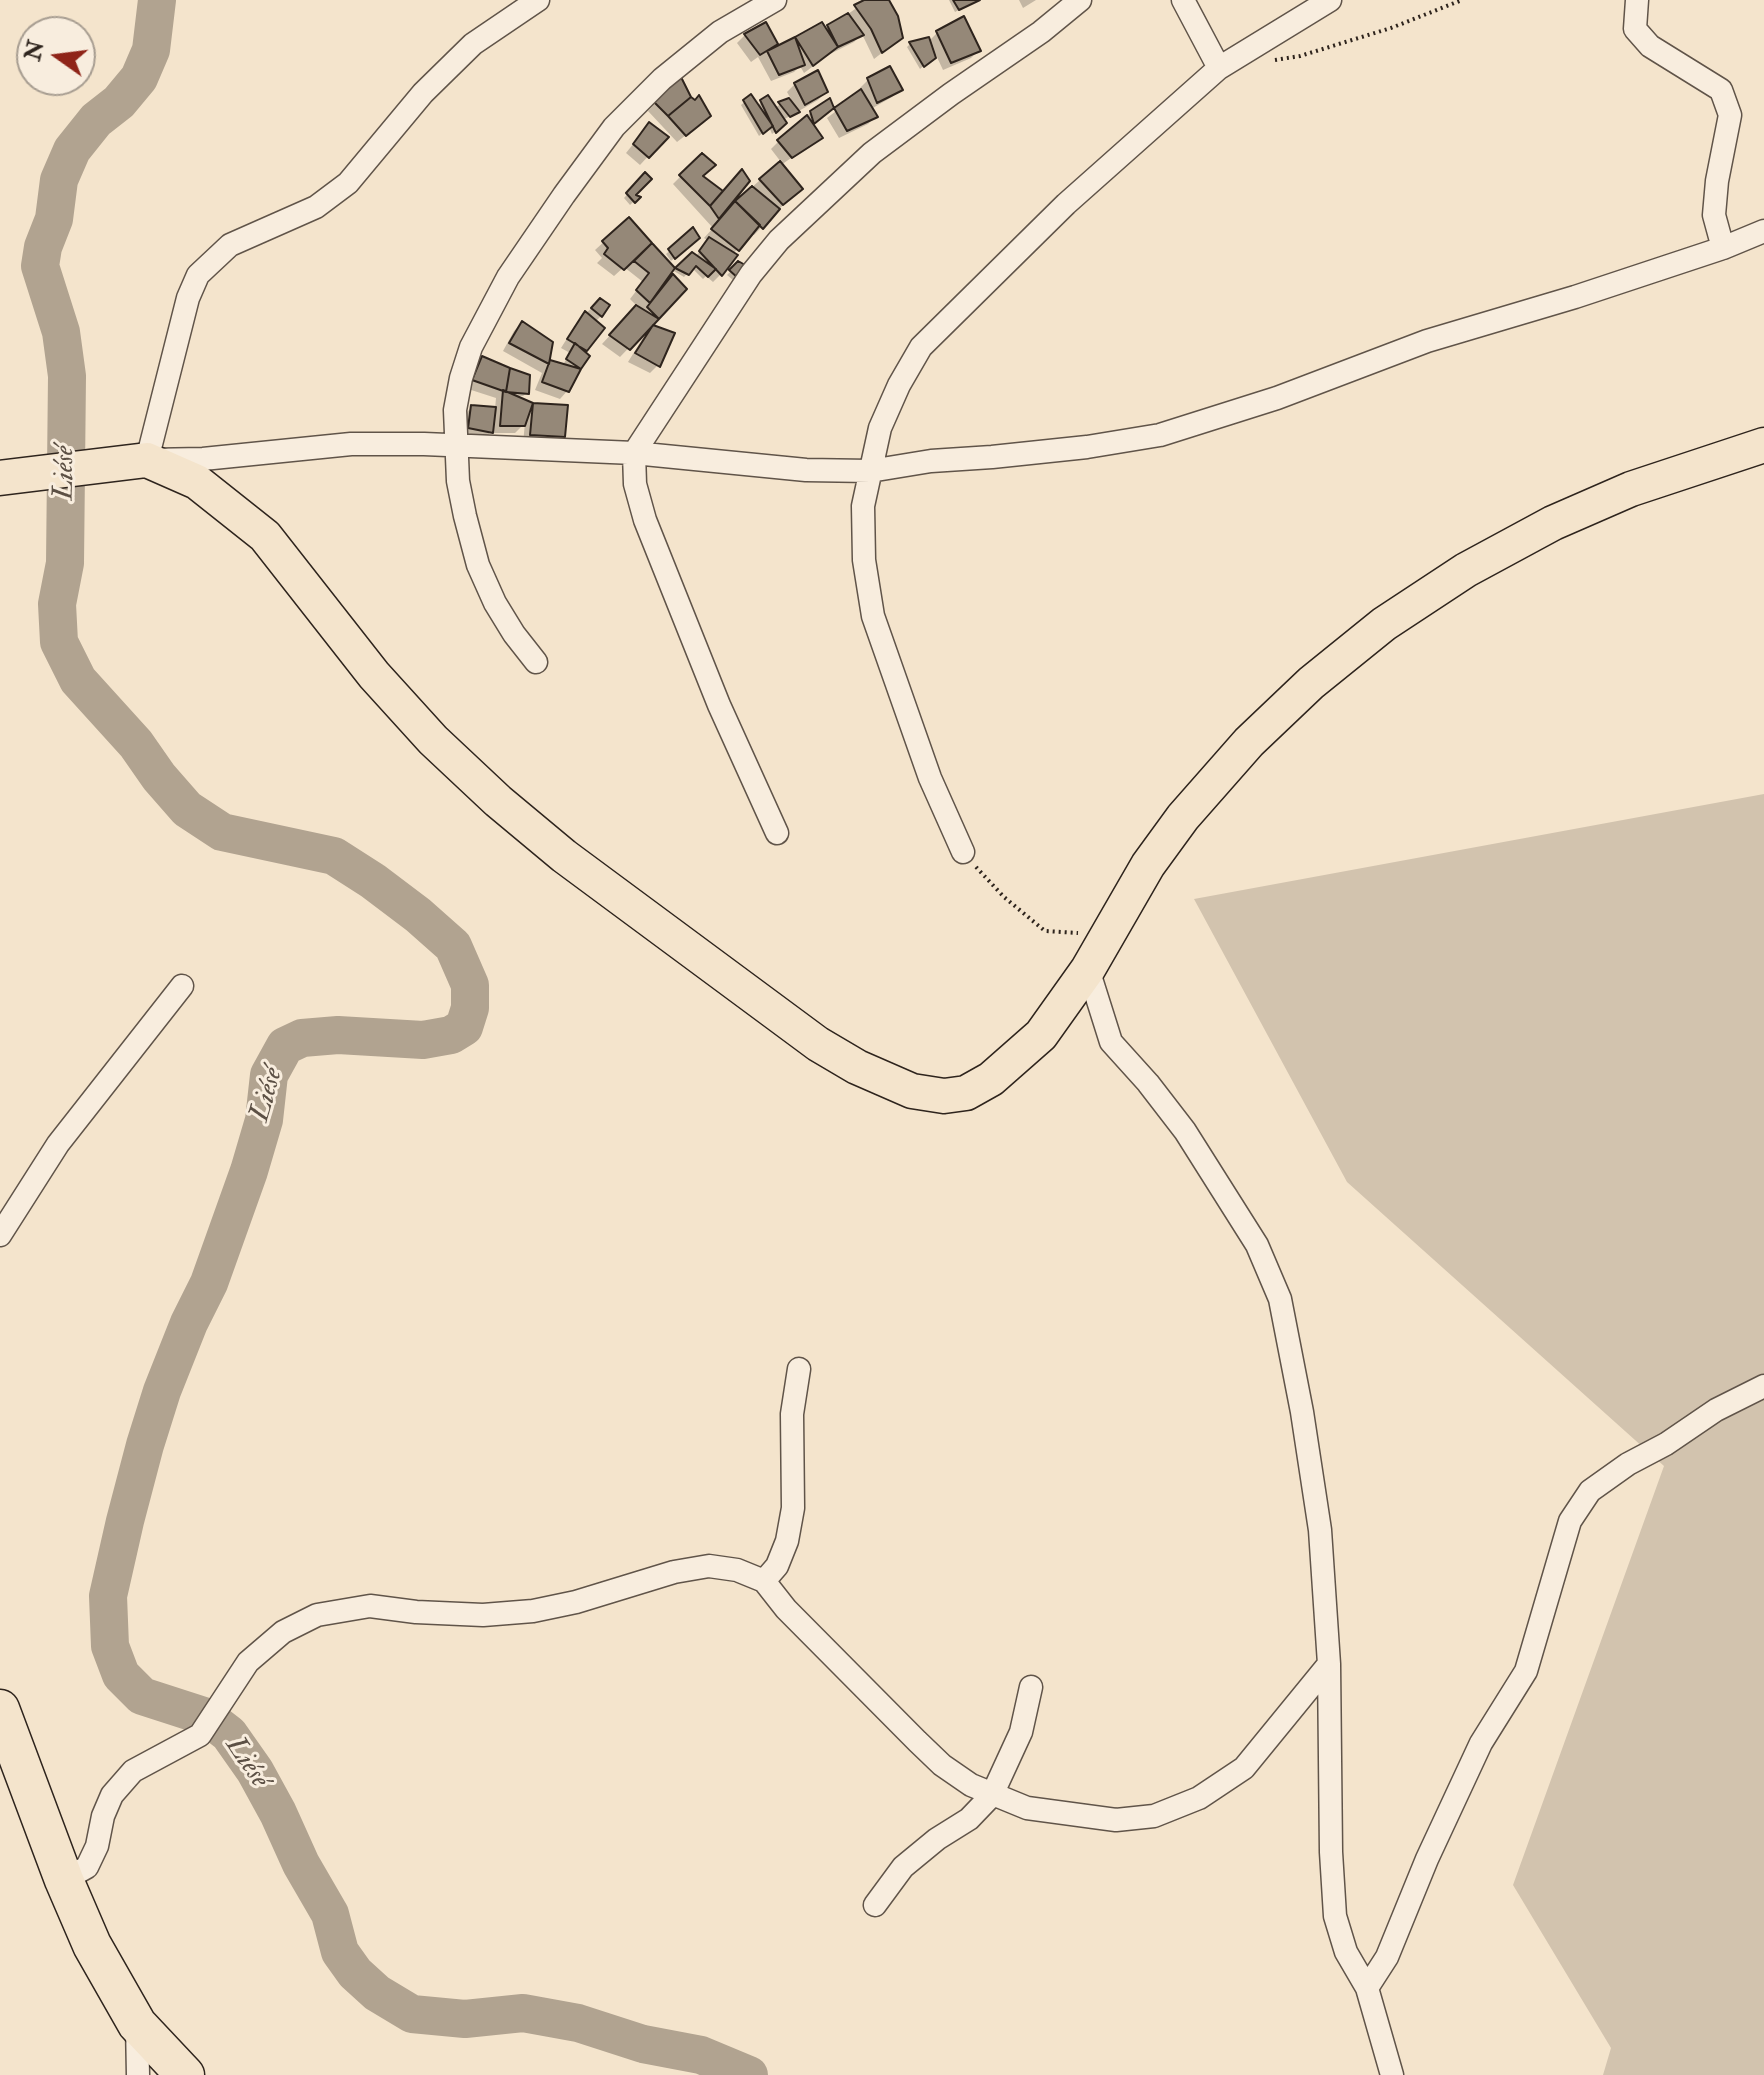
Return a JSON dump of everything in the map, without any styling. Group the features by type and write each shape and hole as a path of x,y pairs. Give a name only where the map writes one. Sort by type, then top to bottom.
{"highway":[{"path":"0,1709 64,1880 92,1945 137,2024 185,2075"}],"main road":[{"path":"0,478 147,460 197,482 265,536 374,675 433,740 498,801 576,865 818,1044 857,1067 912,1091 944,1096 966,1093 991,1079 1041,1035 1088,969 1148,865 1183,817 1249,742 1311,683 1384,624 1466,570 1553,523 1631,489 1764,445"}],"street":[{"path":"538,0 473,44 423,93 348,183 316,207 230,245 198,275 188,298 147,460 203,459 351,444 634,453 806,470 870,471 931,461 1055,451 1160,435 1277,398 1427,341 1575,297 1723,248 1764,231"},
{"path":"536,662 495,603 478,565 458,481 455,410 471,347 508,277 614,127 662,79 720,32 775,0"},
{"path":"777,833 719,705 645,520 635,484 634,453 751,274 799,220 872,153 1041,32 1080,0"},
{"path":"1183,0 1219,68"},
{"path":"963,852 930,778 873,616 864,560 863,506 880,428 899,385 921,347 1066,204 1219,68 1330,0"},
{"path":"1637,0 1635,29 1650,46 1721,90 1730,115 1717,181 1714,215 1723,248"},
{"path":"1088,969 1111,1042 1185,1131 1257,1245 1280,1299 1320,1530 1329,1664 1331,1852 1335,1916 1346,1952 1367,1988 1392,2075"},
{"path":"0,1235 58,1144 182,986"},
{"path":"764,1581 777,1566 787,1541 793,1508 792,1414 799,1369"},
{"path":"1367,1988 1387,1957 1427,1859 1481,1743 1526,1671 1570,1521 1590,1491 1628,1464 1666,1444 1716,1410 1764,1386"},
{"path":"64,1880 87,1867 97,1846 103,1816 112,1795 133,1771 200,1735 248,1662 283,1632 317,1615 370,1606 483,1615 533,1611 576,1602 674,1572 709,1566 737,1570 764,1581 786,1609 942,1765 971,1785 1027,1808 1116,1820 1154,1816 1199,1798 1244,1768 1329,1664"},
{"path":"875,1905 903,1867 937,1839 969,1819 992,1795 1021,1732 1031,1687"},
{"path":"137,2024 138,2075"}],"path":[{"path":"1273,60 1300,56 1391,28 1462,0"},
{"path":"963,852 1004,897 1045,931 1108,934"}],"shaded area":[{"path":"1764,794 1764,2075 1603,2075 1611,2048 1513,1885 1664,1466 1347,1182 1194,899"}],"building":[{"path":"864,0 889,0 898,16 903,38 882,53 871,29 854,5"},
{"path":"953,0 980,0 959,10"},
{"path":"848,13 864,35 838,47 827,25"},
{"path":"964,16 981,51 951,63 936,31"},
{"path":"766,22 778,44 760,55 744,34"},
{"path":"822,22 838,47 813,66 795,37"},
{"path":"795,37 805,65 779,75 767,51"},
{"path":"929,37 936,58 924,67 909,42"},
{"path":"890,66 903,90 877,103 867,78"},
{"path":"818,70 828,92 805,105 794,83"},
{"path":"680,75 691,97 668,116 654,102"},
{"path":"861,89 878,117 847,131 834,108"},
{"path":"751,94 773,126 763,134 743,100"},
{"path":"699,95 711,116 686,136 668,116 691,97 695,100"},
{"path":"768,95 787,123 776,133 760,100"},
{"path":"789,98 800,112 790,117 778,102"},
{"path":"830,98 834,108 814,124 810,111"},
{"path":"807,115 823,138 792,158 777,140"},
{"path":"649,122 669,137 649,158 633,144"},
{"path":"702,153 716,165 703,176 723,191 710,206 679,175"},
{"path":"780,161 803,189 783,205 759,179"},
{"path":"742,169 750,181 719,219 710,206"},
{"path":"645,172 652,179 636,195 641,197 635,203 626,193"},
{"path":"752,186 780,209 763,229 735,201"},
{"path":"735,201 760,225 739,251 711,229"},
{"path":"629,217 652,243 624,270 604,254 608,248 602,241"},
{"path":"693,227 700,238 675,259 668,249"},
{"path":"709,237 738,255 722,276 699,251"},
{"path":"652,243 675,268 650,303 636,290 649,273 634,261"},
{"path":"692,252 716,269 708,277 696,266 689,275 675,268"},
{"path":"738,261 747,266 738,278 729,270"},
{"path":"673,274 687,289 659,319 647,307"},
{"path":"600,298 610,305 602,317 591,308"},
{"path":"636,305 659,319 630,350 609,335"},
{"path":"585,311 605,328 587,351 567,339"},
{"path":"522,321 553,342 549,364 509,343"},
{"path":"653,325 675,333 660,367 635,353"},
{"path":"575,343 590,356 581,369 566,359"},
{"path":"482,356 510,368 506,392 472,380"},
{"path":"550,360 581,369 569,392 542,382"},
{"path":"510,368 530,375 529,394 506,392"},
{"path":"503,390 533,403 525,426 500,426"},
{"path":"533,403 568,405 565,437 530,435"},
{"path":"471,405 496,407 493,433 468,428"}],"waterway":[{"name":"Liésé","path":"157,0 151,50 139,78 119,102 96,120 72,150 59,180 54,219 43,247 40,266 61,332 67,376 65,563 57,604 59,642 78,680 136,744 187,809 222,832 334,856 373,881 453,946 470,985 470,1008 464,1027 451,1035 423,1040 338,1035 302,1038 285,1046 269,1075 264,1120 249,1171 209,1283 162,1391 145,1445 108,1596 110,1646 121,1675 142,1696 207,1717 229,1734 255,1771 301,1864 330,1914 340,1952 355,1973 377,1993 412,2014 465,2019 523,2013 578,2023 643,2044 701,2055 749,2075"}]}
